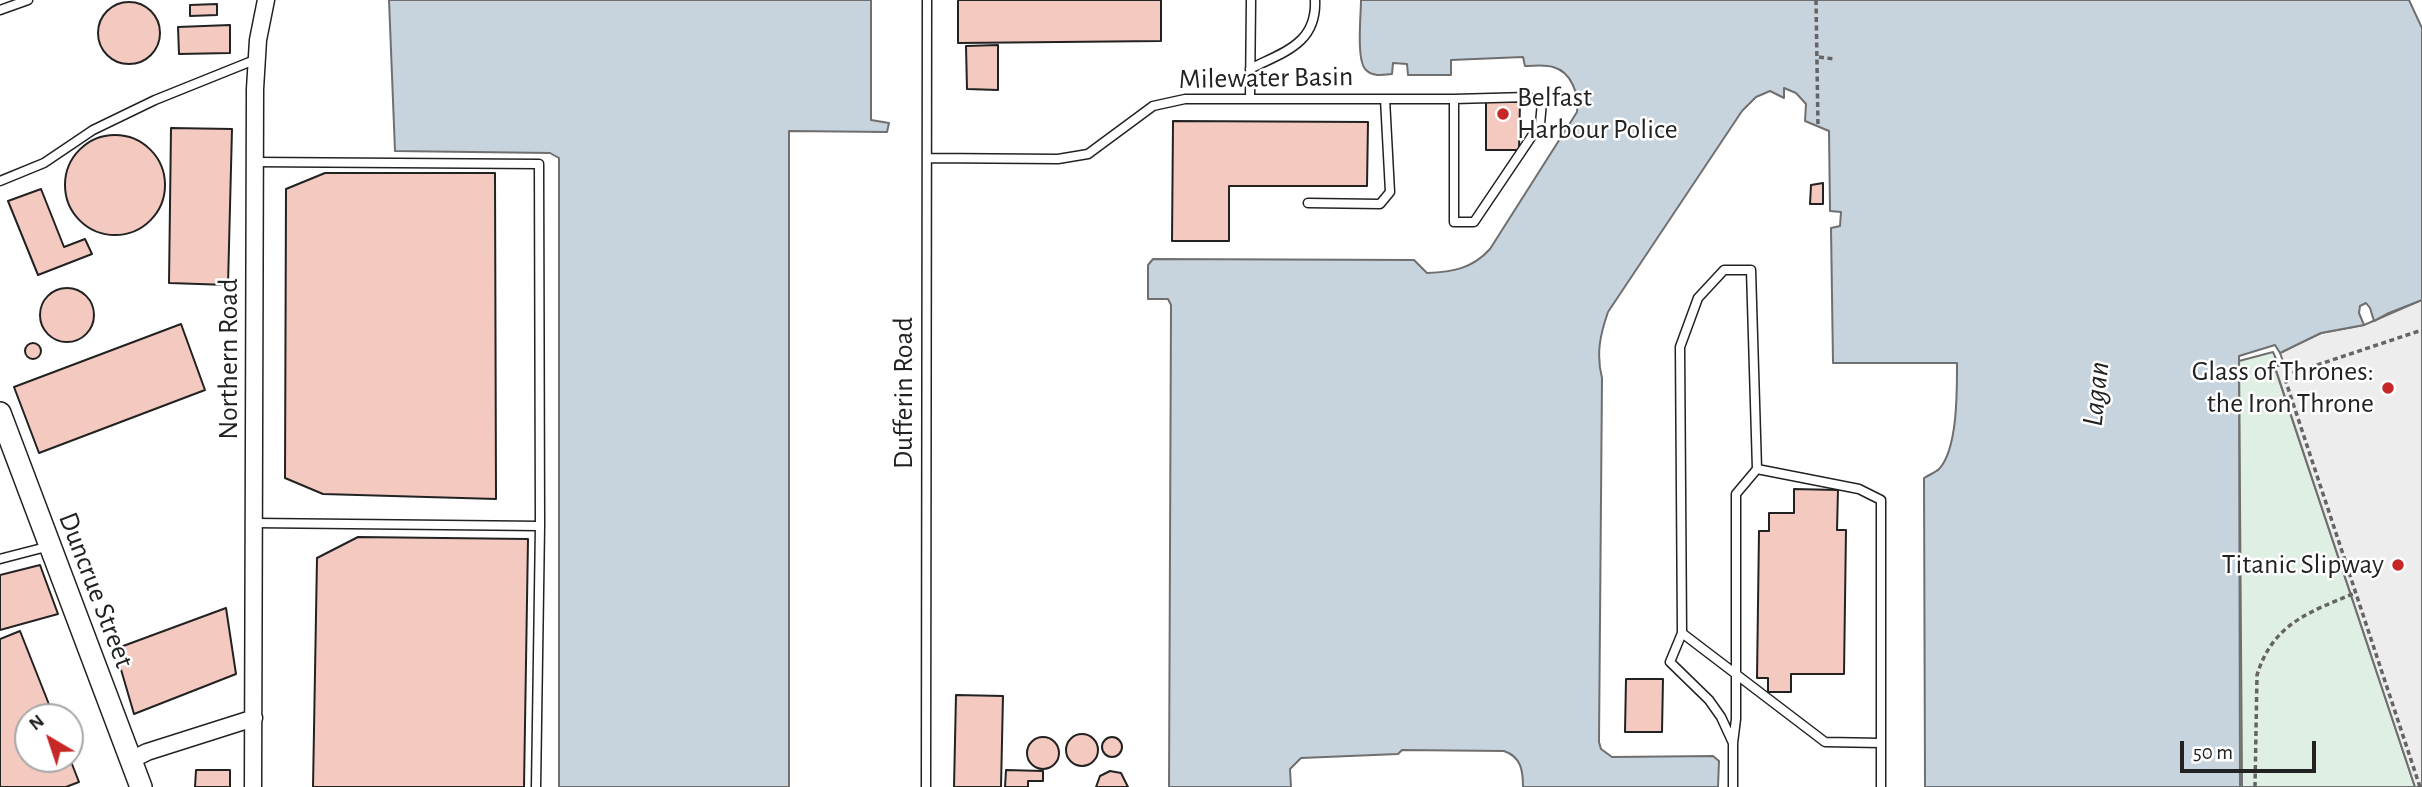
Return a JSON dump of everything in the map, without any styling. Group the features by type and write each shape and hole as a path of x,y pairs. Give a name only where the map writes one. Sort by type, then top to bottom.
{"street":[{"name":"Northern Road","path":"253,787 255,162 258,40 266,0"},
{"name":"Duncrue Street","path":"0,413 141,787"},
{"path":"131,760 147,752 254,718"}],"lane":[{"path":"0,10 28,0"},
{"name":"Dufferin Road","path":"926,787 927,0"},
{"path":"1250,99 1251,0"},
{"path":"1250,69 1293,48 1311,31 1316,13 1315,0"},
{"path":"0,181 44,163 93,130 155,100 257,59"},
{"name":"Milewater Basin","path":"927,158 1068,157 1087,154 1153,106 1185,99 1528,97 1542,102 1540,124 1474,222 1454,222 1454,99"},
{"path":"1308,203 1380,204 1390,192 1385,99"},
{"path":"255,162 539,164 540,526 536,787"},
{"path":"1733,743 1721,717 1709,700 1670,662 1682,633 1680,347 1698,298 1724,270 1751,270 1757,470 1736,495 1736,719 1733,787"},
{"path":"1757,470 1859,489 1881,500 1881,787"},
{"path":"255,523 540,526"},
{"path":"0,559 50,546"},
{"path":"1682,633 1825,742 1881,743"}],"path":[{"path":"1816,0 1819,57 1818,127"},
{"path":"1819,57 1834,59"},
{"path":"2420,787 2284,376 2422,330"},
{"path":"2255,787 2257,675 2263,658 2273,641 2289,625 2315,609 2356,593"}],"green space":[{"path":"2273,352 2279,366 2275,368 2415,787 2242,787 2239,361"}],"shaded area":[{"path":"2422,300 2422,787 2415,787 2275,367 2284,364 2280,353 2321,333 2364,325"}],"water":[{"path":"389,0 871,0 871,120 889,123 887,132 789,131 789,787 559,787 559,158 550,153 395,151"},
{"name":"Lagan","path":"1361,0 2409,0 2422,28 2422,300 2374,321 2366,303 2360,306 2359,313 2364,325 2321,333 2280,353 2275,345 2239,356 2240,787 1925,787 1924,478 1939,469 1950,448 1955,418 1957,363 1833,363 1831,228 1840,226 1841,212 1830,211 1829,131 1805,121 1806,104 1796,93 1784,88 1784,98 1770,91 1756,97 1742,111 1608,312 1600,345 1599,742 1601,749 1612,757 1713,756 1719,761 1718,787 1523,787 1520,765 1504,751 1402,750 1398,754 1301,758 1290,769 1291,787 1169,787 1171,305 1168,299 1148,299 1148,265 1153,259 1414,260 1427,273 1461,268 1476,261 1490,249 1577,112 1573,85 1565,74 1550,66 1525,66 1523,57 1451,60 1451,75 1408,75 1407,64 1393,63 1392,74 1372,74 1366,70 1361,57"}],"building":[{"path":"958,0 1161,0 1161,41 958,43"},
{"path":"123,2 135,2 151,11 158,21 158,45 151,55 135,64 123,64 112,59 103,50 98,39 98,27 103,16 112,7"},
{"path":"217,4 217,15 190,16 190,5"},
{"path":"230,25 230,53 179,54 178,27"},
{"path":"998,45 998,90 967,89 966,46"},
{"name":"Belfast Harbour Police","path":"1486,102 1520,102 1519,150 1486,150"},
{"path":"1173,121 1368,122 1367,186 1229,186 1229,241 1172,241"},
{"path":"171,128 232,129 228,285 169,283"},
{"path":"115,135 134,139 150,150 161,166 165,185 161,204 150,220 134,231 115,235 96,231 80,220 69,204 65,185 69,166 80,150 96,139"},
{"path":"325,173 495,173 496,499 323,494 285,478 286,189"},
{"path":"1823,183 1823,204 1810,204 1811,185"},
{"path":"41,189 64,247 85,239 92,254 38,275 8,201"},
{"path":"67,288 86,296 94,315 86,334 67,342 48,334 40,315 48,296"},
{"path":"181,324 205,390 39,453 14,387"},
{"path":"33,343 41,351 33,359 25,351"},
{"path":"1794,489 1838,490 1837,530 1846,530 1844,674 1791,674 1791,692 1768,692 1768,678 1757,678 1759,531 1769,531 1769,513 1794,513"},
{"path":"358,537 528,539 524,787 313,787 317,558"},
{"path":"40,565 58,614 0,630 0,575"},
{"path":"226,608 236,674 134,714 115,649"},
{"path":"20,631 48,703 14,703 14,773 75,773 79,782 66,787 0,787 0,639"},
{"path":"1626,679 1663,679 1662,732 1625,732"},
{"path":"956,695 1003,696 1001,787 954,787"},
{"path":"1082,734 1093,739 1098,750 1093,761 1082,766 1071,761 1066,750 1071,739"},
{"path":"1043,737 1054,742 1059,753 1054,764 1043,769 1032,764 1027,753 1032,742"},
{"path":"1112,737 1119,740 1122,747 1119,754 1112,757 1105,754 1102,747 1105,740"},
{"path":"196,770 230,770 230,787 195,787"},
{"path":"1006,770 1043,771 1043,781 1028,781 1028,787 1005,787"},
{"path":"1110,771 1121,773 1128,787 1096,787 1100,776"}],"place":[{"name":"Belfast Harbour Police","path":"1503,114"},
{"name":"Glass of Thrones: the Iron Throne","path":"2388,388"},
{"name":"Titanic Slipway","path":"2398,565"}]}
